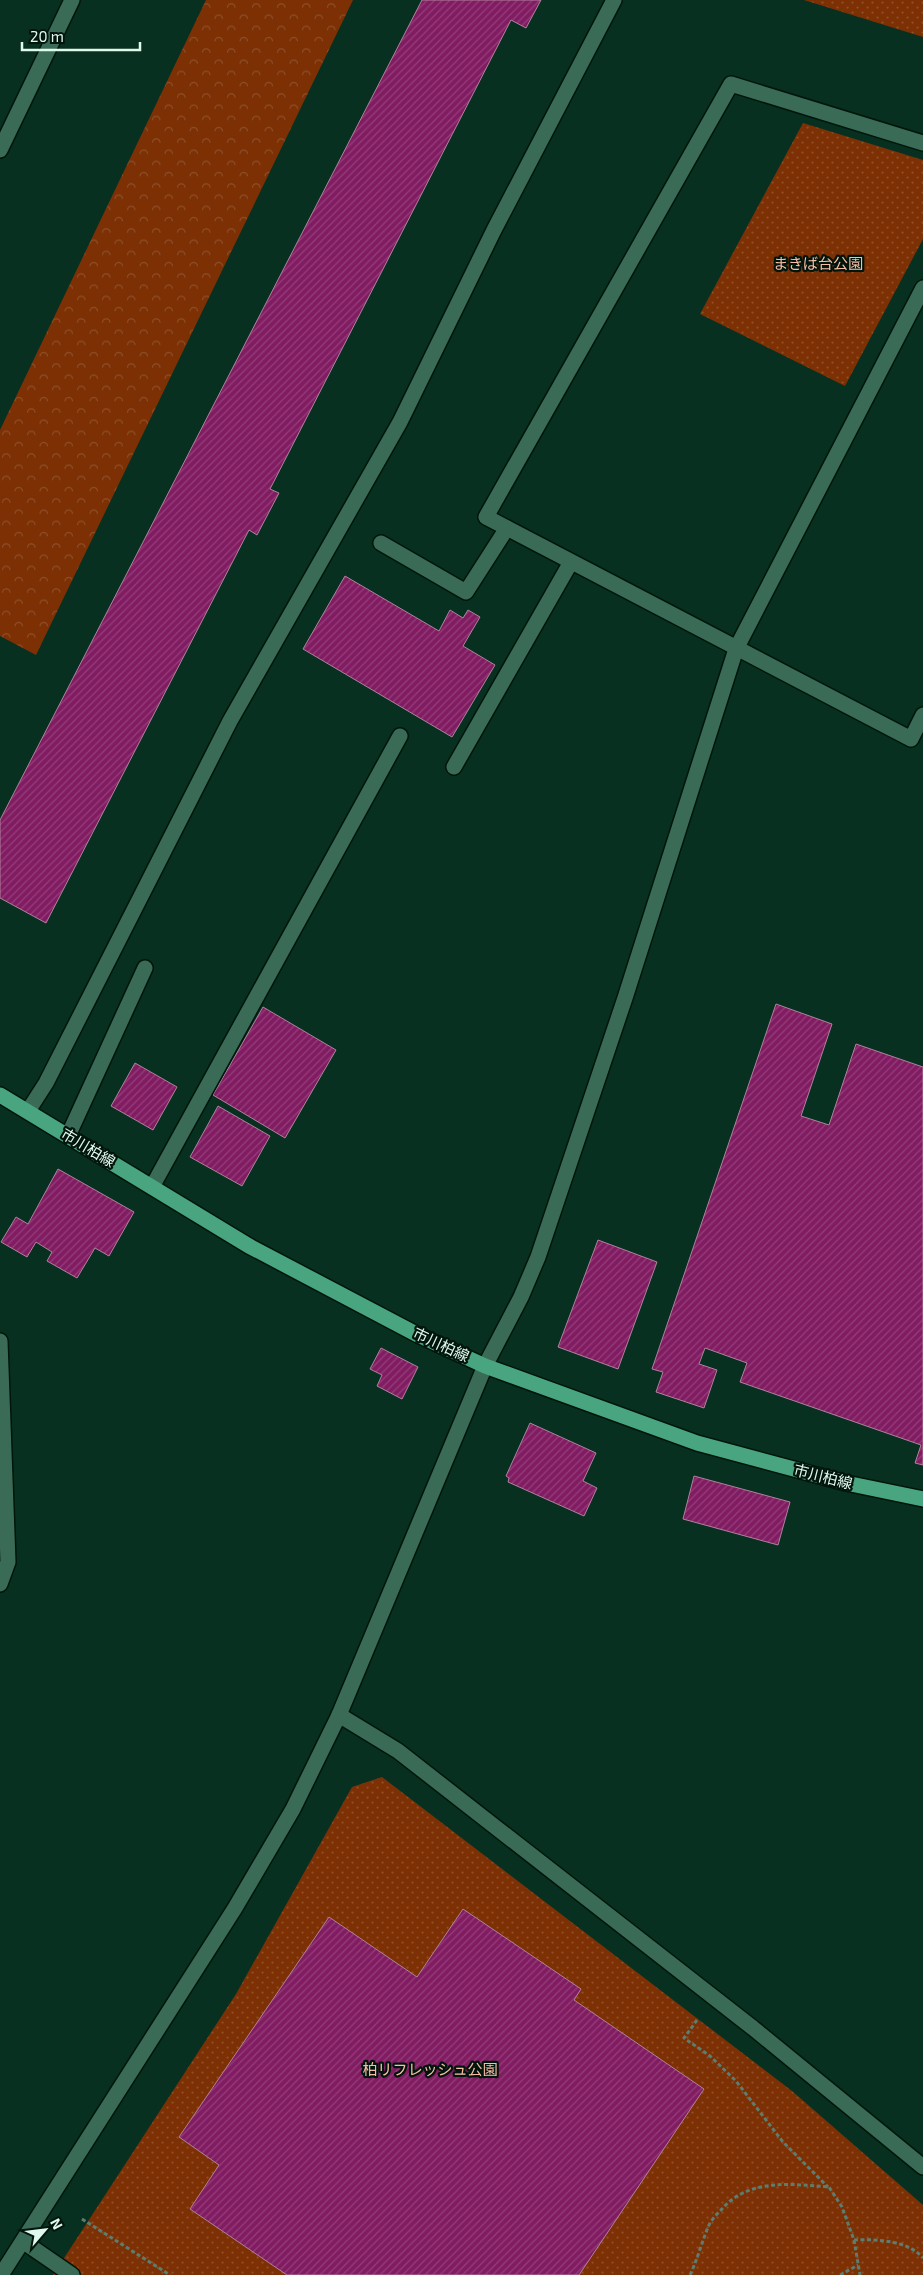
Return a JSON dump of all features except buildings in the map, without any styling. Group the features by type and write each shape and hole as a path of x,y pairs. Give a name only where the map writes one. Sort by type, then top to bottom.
{"main road":[{"name":"市川柏線","path":"1,1098 28,1111 249,1246 418,1335 485,1366 697,1443 846,1483 923,1500"}],"street":[{"path":"0,150 72,0"},
{"path":"28,1111 46,1083 230,721 400,422 494,230 614,0"},
{"path":"923,143 731,84 486,518 917,742 923,715"},
{"path":"1,2275 24,2242 235,1908 293,1809 339,1715 485,1366 521,1297 538,1257 625,998 736,649 923,288"},
{"path":"381,544 466,592 507,528"},
{"path":"454,767 571,562"},
{"path":"152,1187 400,736"},
{"path":"68,1136 145,968"},
{"path":"0,1341 8,1562 0,1584"},
{"path":"339,1715 398,1751 753,2028 923,2168"},
{"path":"24,2242 72,2275"}],"path":[{"path":"700,2014 684,2038 710,2056 736,2081 783,2142 829,2188 842,2207 854,2240 860,2275"},
{"path":"690,2275 702,2250 710,2223 730,2199 749,2188 786,2184 829,2188"},
{"path":"82,2220 170,2275"},
{"path":"854,2240 874,2239 900,2245 919,2253 923,2258"},
{"path":"840,2275 858,2265"}],"green space":[{"path":"206,0 353,0 36,655 0,636 0,430"},
{"path":"804,0 923,0 923,37"},
{"name":"まきば台公園","path":"803,123 923,160 923,239 845,386 700,314"},
{"name":"柏リフレッシュ公園","path":"382,1777 792,2091 923,2205 923,2275 53,2275 236,1994 352,1787"}]}
